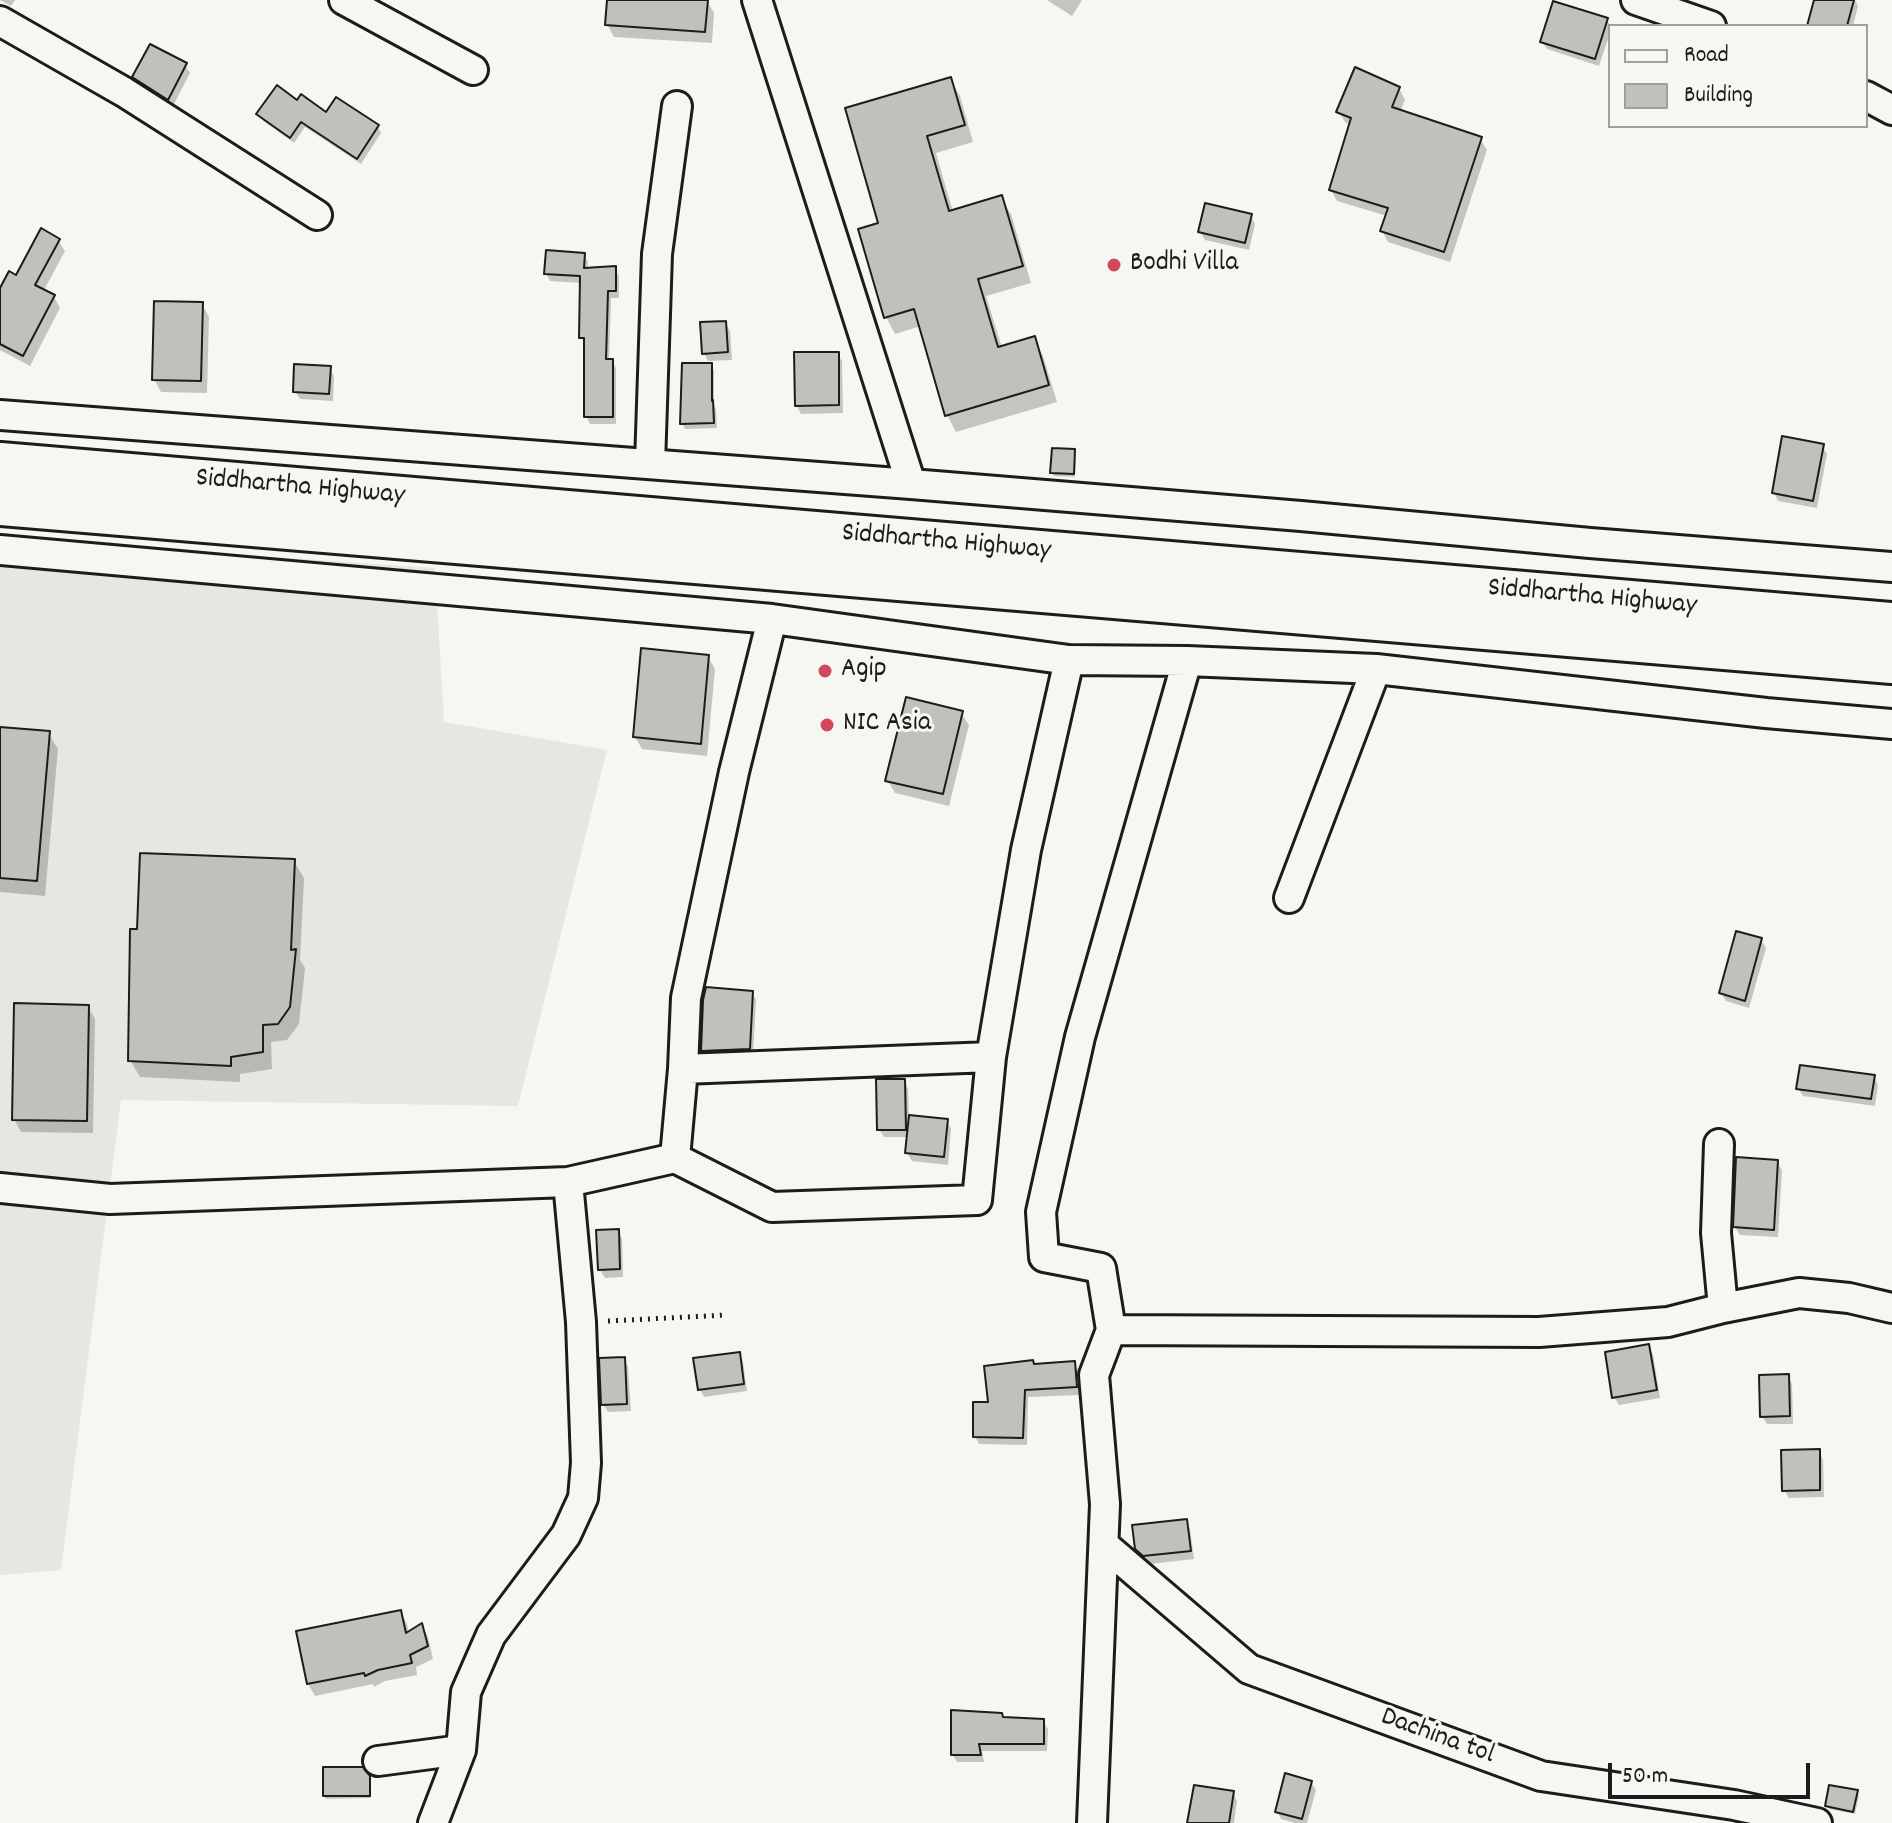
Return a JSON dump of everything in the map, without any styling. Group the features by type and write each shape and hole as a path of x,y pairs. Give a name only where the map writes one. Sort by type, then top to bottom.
{"highway":[{"name":"Siddhartha Highway","path":"0,464 1892,624"},
{"name":"Siddhartha Highway","path":"0,504 1892,662"}],"street":[{"path":"344,0 473,70"},
{"path":"757,0 911,484"},
{"path":"1636,0 1705,24"},
{"path":"0,21 124,92 317,215"},
{"path":"1868,97 1892,110"},
{"path":"650,464 657,254 677,106"},
{"path":"0,415 911,484 1892,567"},
{"path":"0,550 772,619 1069,660 1187,661 1376,669 1892,724"},
{"path":"675,1158 686,998 734,772 772,619"},
{"path":"0,1188 110,1199 568,1182 675,1158 772,1207 977,1200 991,1057 1026,850 1069,660"},
{"path":"1092,1823 1105,1504 1094,1375 1111,1330 1101,1268 1044,1257 1041,1212 1080,1037 1187,661"},
{"path":"1289,898 1376,669"},
{"path":"683,1069 991,1057"},
{"path":"1719,1144 1716,1233 1723,1308"},
{"path":"433,1823 461,1750 466,1692 491,1635 566,1535 583,1498 586,1463 581,1322 568,1182"},
{"path":"1111,1330 1539,1332 1668,1322 1799,1293 1849,1298 1892,1308"},
{"name":"Dachina tol","path":"1104,1545 1249,1669 1541,1776 1734,1805 1817,1823"},
{"path":"378,1761 461,1750"}],"path":[{"path":"581,1322 727,1315"}],"shaded area":[{"path":"0,538 435,568 444,722 607,750 518,1106 121,1100 61,1570 0,1575"}],"building":[{"path":"607,0 708,0 705,32 605,25"},
{"path":"1814,0 1854,0 1848,24 1808,24"},
{"path":"1553,1 1608,18 1595,59 1540,42"},
{"path":"150,44 187,63 168,100 132,77"},
{"path":"1355,67 1400,87 1392,107 1482,137 1444,252 1380,231 1388,208 1329,190 1351,118 1336,112"},
{"path":"951,77 965,125 927,136 949,211 1002,195 1023,266 978,279 998,347 1035,336 1049,385 945,416 914,309 884,318 858,229 878,223 845,108"},
{"path":"277,85 297,100 301,94 326,112 336,97 379,125 357,159 301,122 290,138 256,114"},
{"path":"1205,203 1252,214 1245,243 1198,232"},
{"path":"41,228 60,239 35,285 55,295 23,356 0,344 0,288 9,271 16,275"},
{"path":"546,250 585,253 584,268 616,266 616,291 608,291 606,359 613,359 613,417 584,417 584,338 579,338 580,276 544,274"},
{"path":"154,301 203,302 201,381 152,380"},
{"path":"726,321 728,352 702,354 700,322"},
{"path":"794,352 839,352 839,405 795,406"},
{"path":"682,363 712,363 714,423 680,424"},
{"path":"294,364 331,366 329,394 293,392"},
{"path":"1782,436 1824,444 1813,501 1772,493"},
{"path":"1052,448 1075,449 1074,474 1050,473"},
{"path":"641,648 709,655 701,744 633,737"},
{"path":"906,697 963,711 943,794 885,781"},
{"path":"0,727 50,731 37,881 0,878"},
{"path":"140,853 295,859 291,950 296,949 290,1007 278,1024 263,1025 263,1052 231,1057 231,1066 128,1061 130,929 137,929"},
{"path":"1736,931 1762,938 1745,1001 1719,993"},
{"path":"706,987 753,991 750,1049 701,1051"},
{"path":"14,1003 89,1005 87,1121 12,1120"},
{"path":"1800,1065 1875,1075 1871,1099 1796,1089"},
{"path":"876,1079 905,1079 906,1130 877,1130"},
{"path":"909,1115 948,1119 944,1157 905,1153"},
{"path":"1736,1157 1778,1160 1774,1230 1733,1227"},
{"path":"619,1229 620,1269 598,1270 596,1230"},
{"path":"1649,1344 1657,1390 1612,1398 1605,1352"},
{"path":"740,1352 744,1384 698,1390 693,1358"},
{"path":"625,1357 627,1404 601,1405 599,1358"},
{"path":"1033,1360 1034,1364 1075,1361 1077,1387 1025,1390 1023,1438 973,1437 973,1402 988,1402 984,1366"},
{"path":"1789,1374 1790,1416 1760,1417 1759,1375"},
{"path":"1820,1449 1820,1490 1782,1491 1781,1450"},
{"path":"1187,1519 1191,1551 1143,1556 1135,1549 1132,1525"},
{"path":"401,1610 406,1633 422,1623 428,1646 410,1655 412,1663 365,1676 364,1673 307,1684 296,1631"},
{"path":"951,1710 1044,1719 1044,1744 979,1744 981,1755 951,1755"},
{"path":"323,1767 363,1767 370,1776 370,1796 323,1796"},
{"path":"1285,1773 1312,1781 1302,1819 1275,1812"},
{"path":"1194,1785 1234,1791 1229,1823 1187,1823"},
{"path":"1829,1785 1858,1790 1853,1812 1825,1806"}],"place":[{"name":"Bodhi Villa","path":"1114,265"},
{"name":"Agip","path":"825,671"},
{"name":"NIC Asia","path":"827,725"}]}
